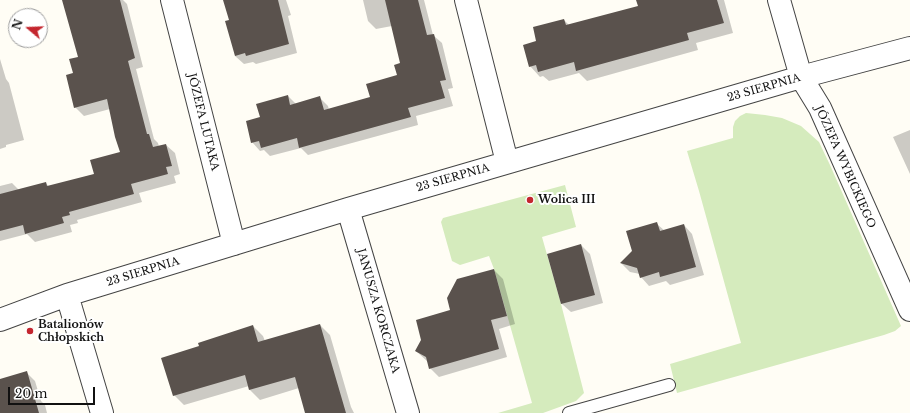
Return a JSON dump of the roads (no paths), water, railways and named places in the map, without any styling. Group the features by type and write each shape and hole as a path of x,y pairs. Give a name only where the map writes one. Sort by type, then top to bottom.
{"street":[{"name":"JÓZEFA LUTAKA","path":"172,0 234,244"},
{"path":"466,0 507,162"},
{"name":"JÓZEFA WYBICKIEGO","path":"779,0 801,77 820,108 910,310"},
{"name":"23 SIERPNIA","path":"0,320 67,296 348,209 801,77 910,48"},
{"name":"JANUSZA KORCZAKA","path":"348,209 408,413"},
{"path":"67,296 102,413"}],"lane":[{"path":"569,413 669,385"}],"place":[{"name":"Wolica III","path":"530,200"},
{"name":"Batalionów Chłopskich","path":"30,331"}]}
